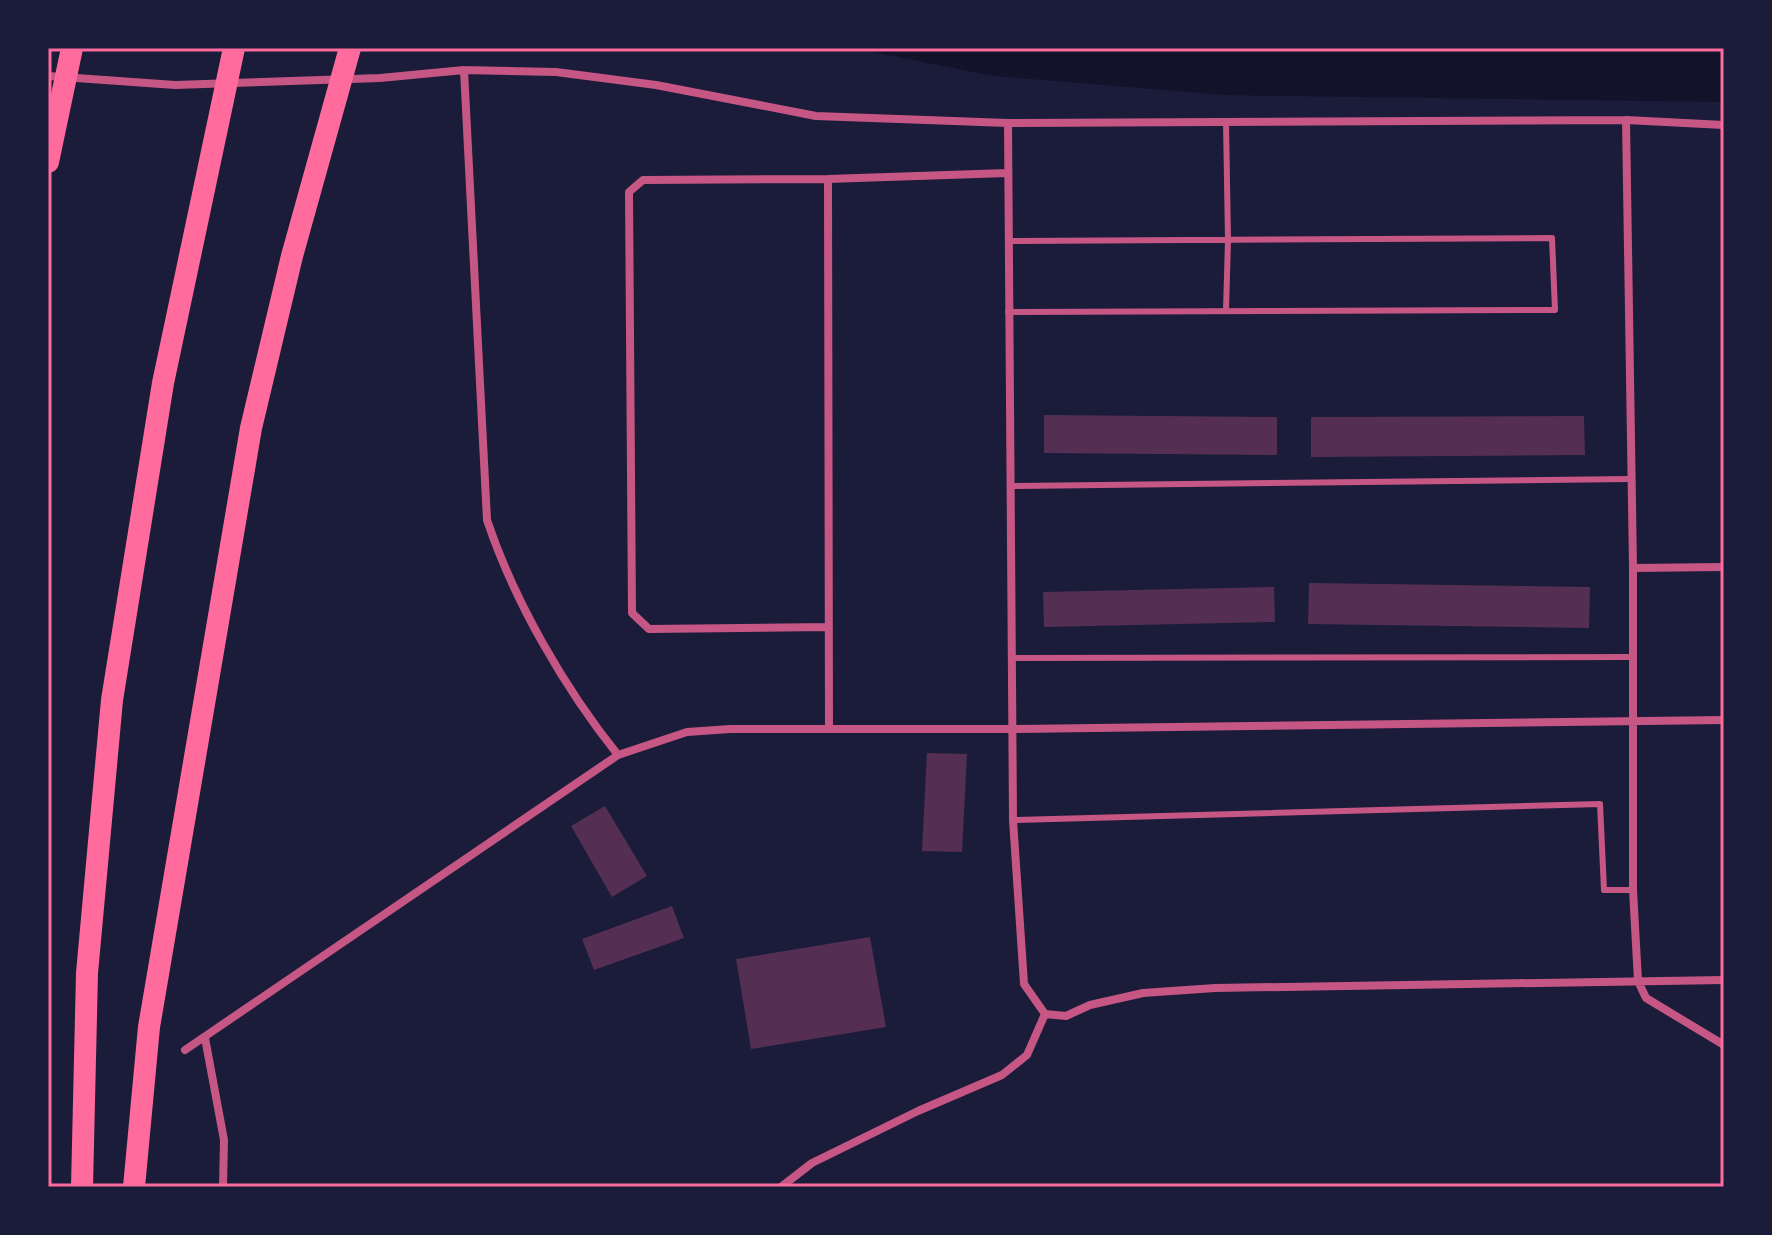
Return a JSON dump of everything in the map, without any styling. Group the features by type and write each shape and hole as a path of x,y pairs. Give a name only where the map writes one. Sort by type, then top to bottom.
{"highway":[{"path":"82,1187 87,973 112,700 163,383 234,48"},
{"path":"134,1187 149,1027 251,428 292,256 345,63"},
{"path":"48,162 63,65"}],"street":[{"path":"63,65 175,85 345,63 570,74 656,85 816,116 1008,123 1626,120 1724,125"},
{"path":"464,70 487,520 500,558 529,616 590,721 618,755"},
{"path":"1626,120 1633,568 1633,890 1638,981 1646,998 1724,1045"},
{"path":"1008,123 1013,820 1024,984 1045,1014 1066,1016 1090,1005 1143,993 1215,988 1724,980"},
{"path":"828,627 649,629 632,613 629,192 643,180 828,179 1007,173"},
{"path":"828,179 829,728"},
{"path":"1633,568 1724,567"},
{"path":"185,1050 618,755 687,732 1724,720"},
{"path":"781,1187 812,1163 918,1111 1002,1075 1027,1055 1045,1014"},
{"path":"205,1038 224,1140 223,1187"}],"lane":[{"path":"1226,122 1226,311"},
{"path":"1008,241 1552,238 1555,310 1008,312"},
{"path":"1010,486 1631,479"},
{"path":"1012,658 1632,657"},
{"path":"1013,820 1600,804 1604,890 1633,890"}],"shaded area":[{"path":"852,48 1724,48 1724,102 1225,95 994,76"}],"building":[{"path":"1044,415 1277,417 1277,455 1044,453"},
{"path":"1584,416 1585,455 1311,457 1311,417"},
{"path":"1309,583 1590,587 1589,628 1308,624"},
{"path":"1274,587 1275,622 1044,627 1043,592"},
{"path":"927,753 967,754 962,852 922,851"},
{"path":"605,806 647,876 612,897 571,826"},
{"path":"672,906 684,938 594,970 582,939"},
{"path":"870,937 886,1027 751,1049 736,959"}]}
